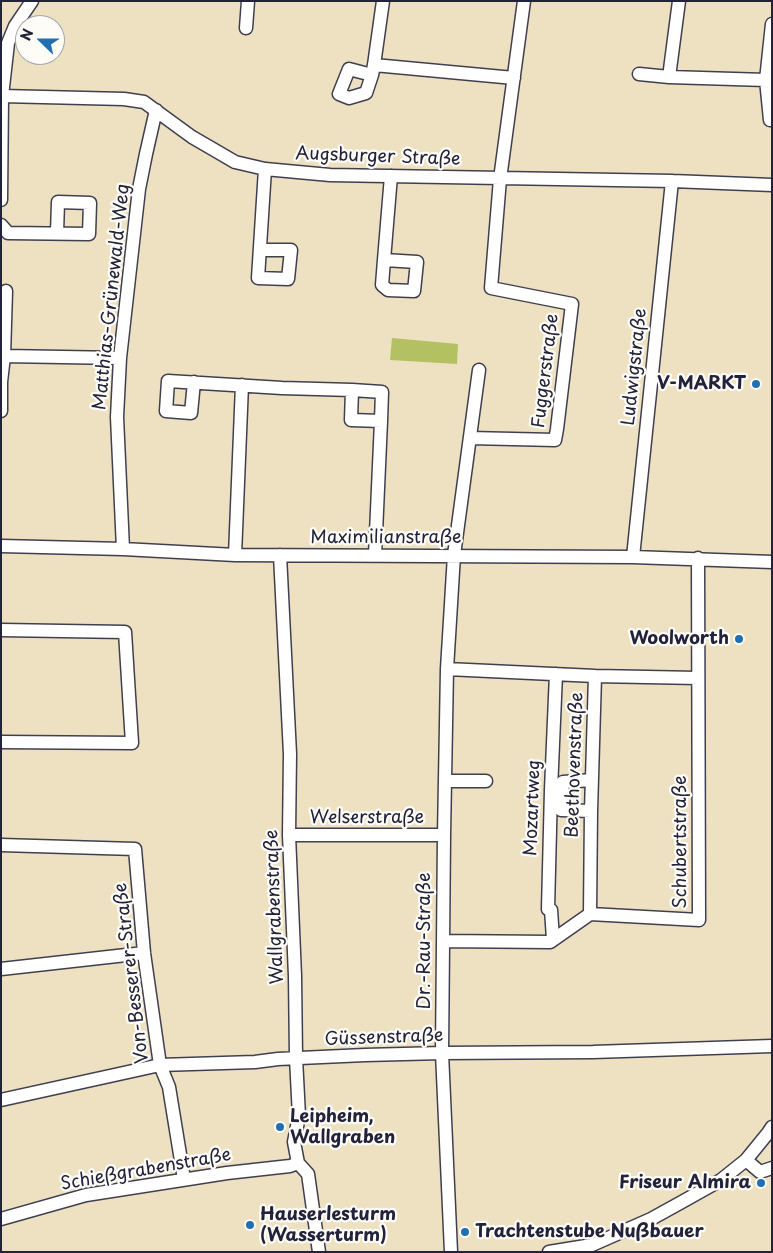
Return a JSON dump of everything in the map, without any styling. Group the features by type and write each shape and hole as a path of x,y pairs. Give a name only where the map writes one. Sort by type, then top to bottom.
{"street":[{"path":"1,200 2,90 8,44 16,26 32,1"},
{"path":"246,28 248,1"},
{"path":"383,1 373,70 514,78"},
{"path":"500,179 524,1"},
{"path":"669,77 680,1"},
{"path":"770,120 766,80 772,24"},
{"path":"639,74 669,77 766,80"},
{"name":"Augsburger Straße","path":"2,90 144,102 192,137 235,162 265,169 330,175 672,181 772,186"},
{"name":"Matthias-Grünewald-Weg","path":"123,549 117,416 120,358 139,189 156,110"},
{"path":"260,250 265,169"},
{"path":"384,260 391,176"},
{"name":"Fuggerstraße","path":"470,438 555,440 572,304 491,288 500,179"},
{"name":"Ludwigstraße","path":"633,557 672,181"},
{"path":"1,225 8,233 57,233"},
{"path":"1,411 6,291"},
{"path":"4,356 120,358"},
{"name":"Dr.-Rau-Straße","path":"451,1252 442,1053 447,669 454,556 479,370"},
{"path":"194,382 382,392 374,555"},
{"path":"235,555 242,385"},
{"path":"352,390 351,420 381,422"},
{"name":"Maximilianstraße","path":"1,546 123,549 235,555 633,557 772,562"},
{"name":"Wallgrabenstraße","path":"280,555 290,754 289,835 299,1116 294,1142 298,1163 308,1174 319,1252"},
{"name":"Schubertstraße","path":"590,914 699,920 698,558"},
{"path":"1,630 125,632 132,743 1,742"},
{"name":"Beethovenstraße","path":"447,669 596,676 591,811 590,914"},
{"name":"Mozartweg","path":"553,940 551,910 548,910 556,674"},
{"path":"596,676 698,678"},
{"path":"445,780 486,782"},
{"path":"591,811 561,810 563,782 592,780"},
{"name":"Welserstraße","path":"289,835 444,835"},
{"name":"Von-Besserer-Straße","path":"1,845 136,849 144,953 160,1065 169,1087 184,1179"},
{"path":"442,941 550,942 590,914"},
{"path":"1,969 144,953"},
{"name":"Güssenstraße","path":"1,1100 160,1065 442,1053 593,1052 772,1046"},
{"path":"549,1252 592,1245 651,1219 721,1180 746,1160 772,1126"},
{"path":"746,1160 760,1172 772,1168"},
{"name":"Schießgrabenstraße","path":"1,1219 86,1195 226,1173 290,1166 298,1163"}],"green space":[{"path":"392,338 458,344 457,364 390,360"}],"place":[{"name":"V-MARKT","path":"756,384"},
{"name":"Woolworth","path":"739,639"},
{"name":"Leipheim, Wallgraben","path":"280,1127"},
{"name":"Friseur Almira","path":"761,1183"},
{"name":"Hauserlesturm (Wasserturm)","path":"250,1225"},
{"name":"Trachtenstube Nußbauer","path":"465,1232"}]}
